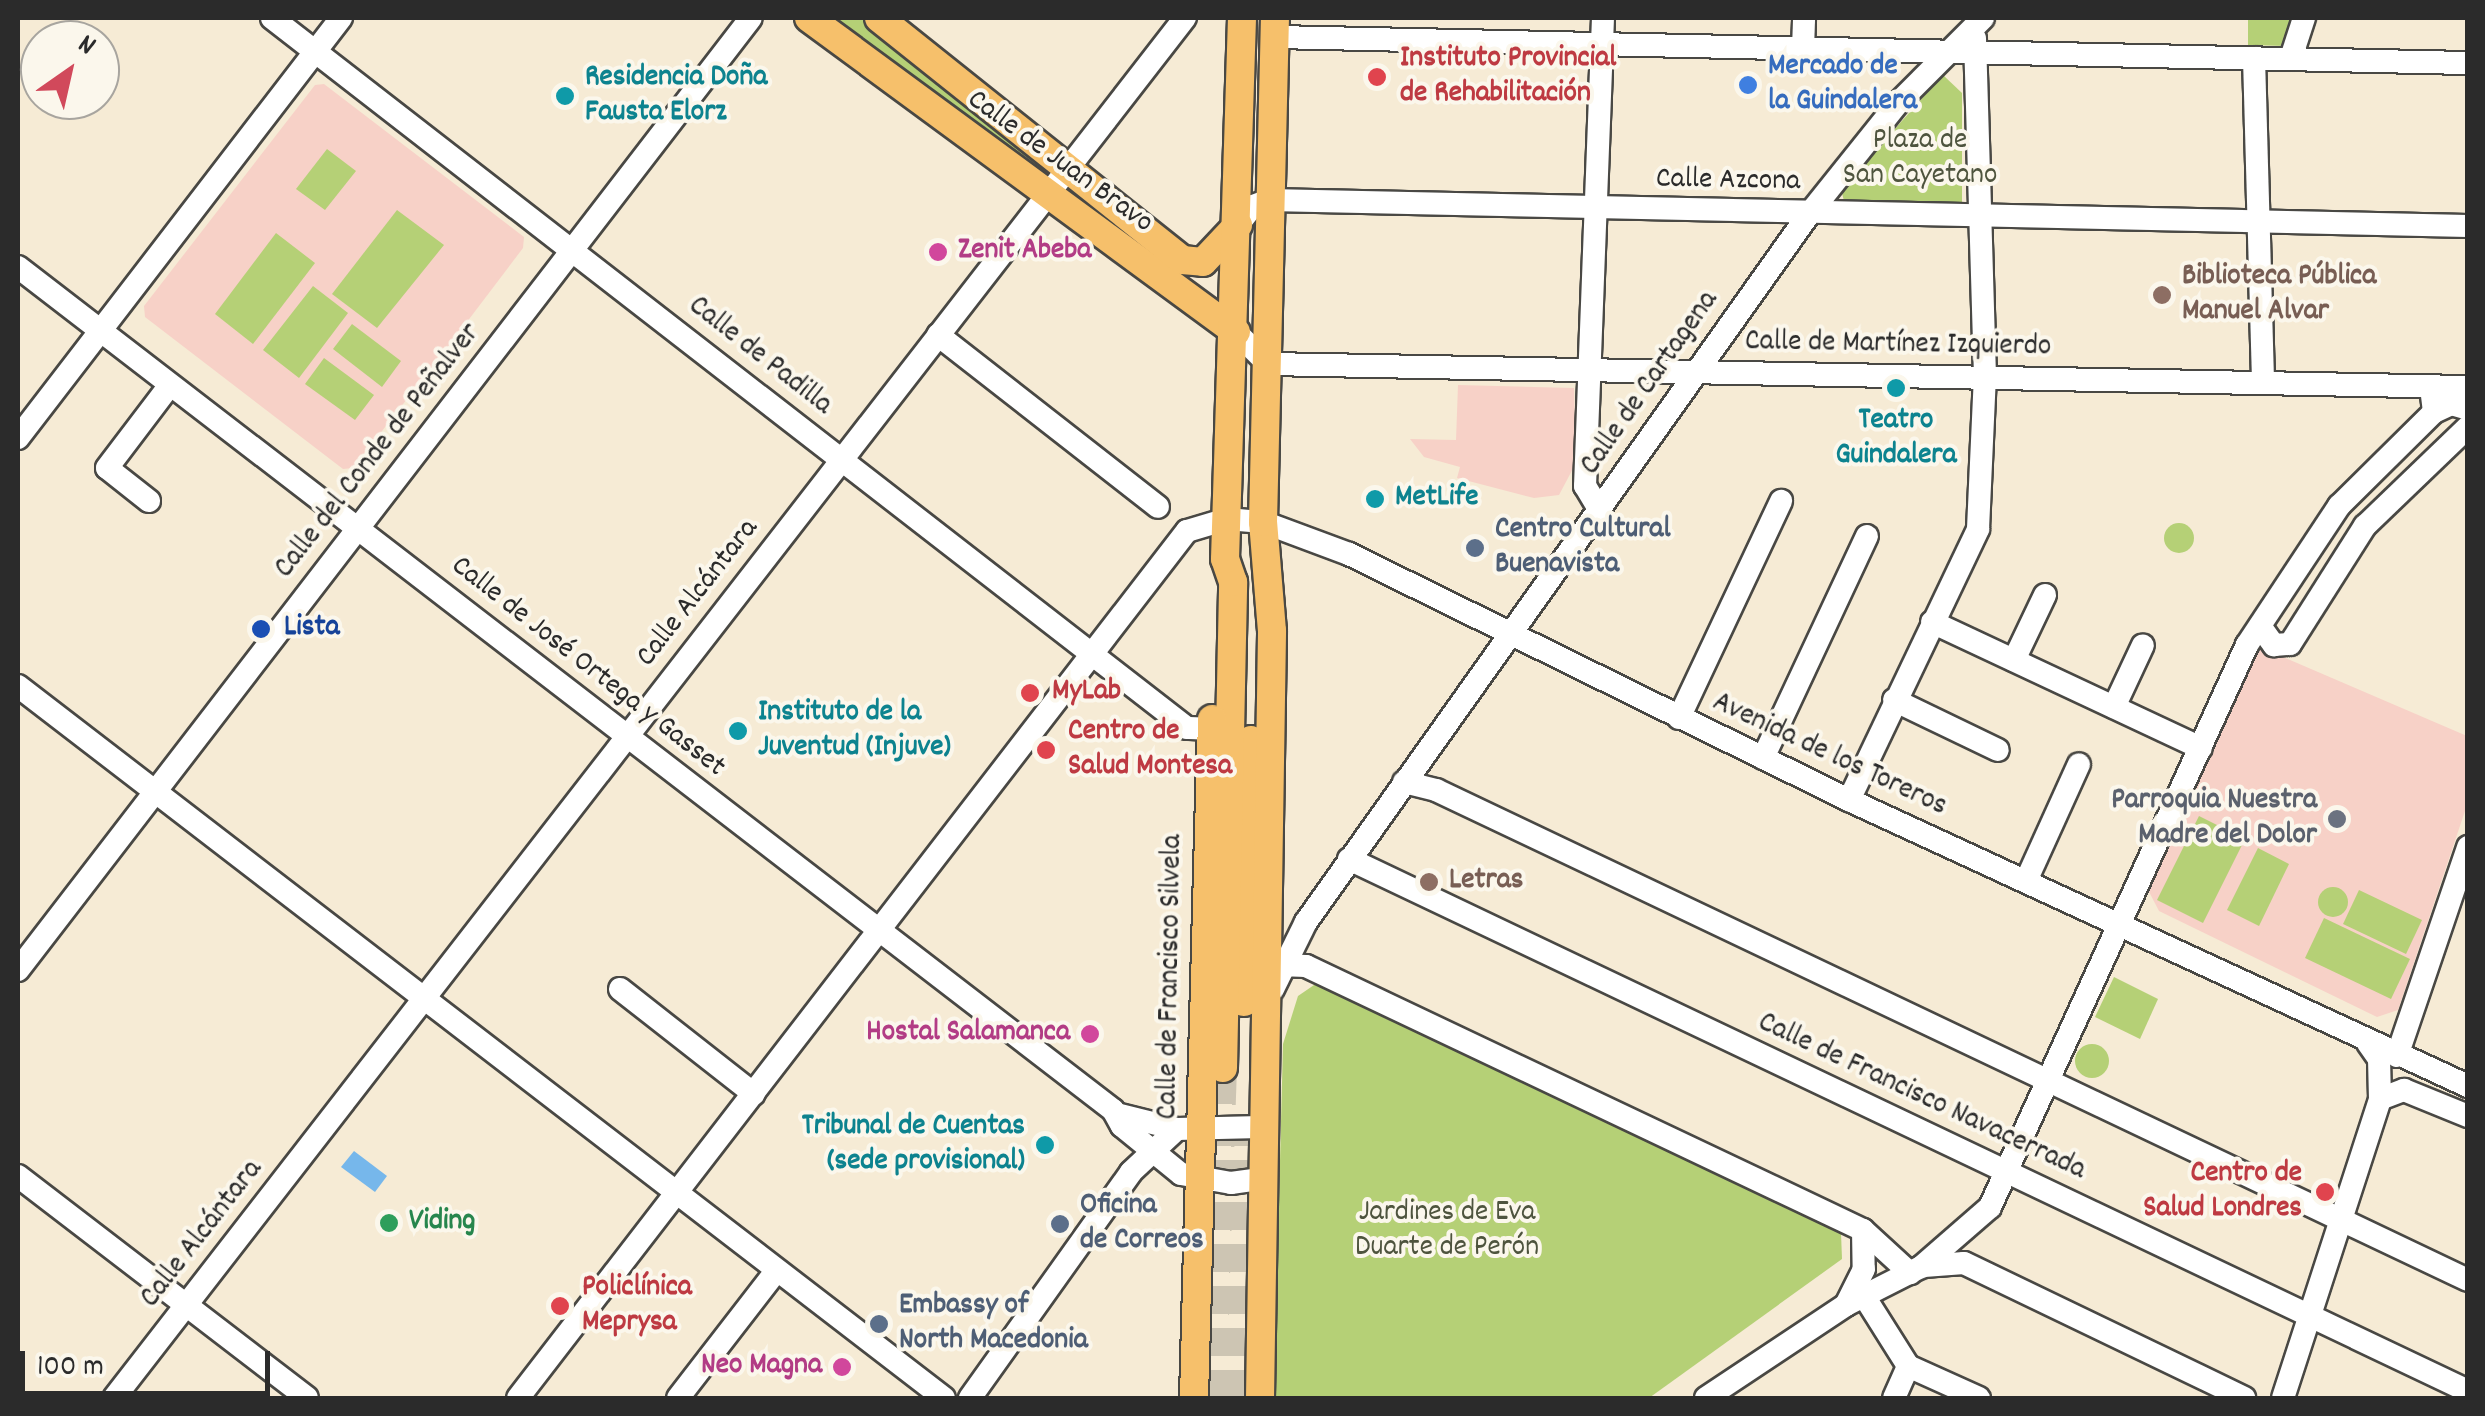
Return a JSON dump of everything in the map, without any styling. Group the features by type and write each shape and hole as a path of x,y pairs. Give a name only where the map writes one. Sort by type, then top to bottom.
{"main road":[{"name":"Calle de Juan Bravo","path":"809,18 1182,260 1203,262 1238,225"},
{"name":"Calle de Juan Bravo","path":"880,18 1057,182 1236,332"},
{"name":"Calle de Francisco Silvela","path":"1242,18 1236,332 1226,559 1233,582 1233,1068 1255,634 1266,602"},
{"name":"Calle de Francisco Silvela","path":"1260,1398 1259,1180 1268,1006 1272,631 1266,602 1263,522 1275,28"},
{"name":"Calle de Francisco Silvela","path":"1194,1398 1199,1181 1189,1128 1217,578 1226,559"}],"street":[{"name":"Calle de Padilla","path":"272,18 1186,728 1211,729"},
{"path":"18,438 341,18"},
{"name":"Calle del Conde de Peñalver","path":"18,970 752,18"},
{"name":"Calle Alcántara","path":"114,1398 1186,18"},
{"path":"1599,510 1584,486 1603,18"},
{"path":"1804,18 1804,49"},
{"path":"2291,58 2304,18"},
{"path":"1849,800 1978,530 1985,376 1980,51 1975,21"},
{"name":"Calle de Cartagena","path":"1268,1006 1279,965 1349,860 1809,214 1975,21"},
{"path":"1275,28 1602,46 2468,63"},
{"path":"2254,58 2263,382"},
{"path":"1238,225 1253,206 1269,200"},
{"name":"Calle Azcona","path":"1269,200 1981,220 2256,220 2468,226"},
{"name":"Calle de José Ortega y Gasset","path":"18,267 1120,1115 1189,1128 1260,1127"},
{"name":"Calle de Juan Bravo","path":"1236,332 1268,364"},
{"path":"938,335 1158,508"},
{"name":"Calle de Martínez Izquierdo","path":"1268,364 2468,388"},
{"path":"149,502 107,468 170,385"},
{"path":"2431,388 2434,412"},
{"path":"1974,1268 1971,1248 2004,1170 2260,626 2339,506 2434,412 2450,404 2468,410"},
{"path":"2260,626 2274,645 2290,644 2365,526 2468,426"},
{"path":"1679,718 1781,501"},
{"path":"518,1398 1188,531 1227,519"},
{"name":"Avenida de los Toreros","path":"1227,519 1263,522 1349,554 1849,800 2400,1058 2468,1086"},
{"path":"1763,758 1868,536"},
{"path":"2014,660 2045,595"},
{"path":"1932,622 2201,748"},
{"path":"2114,707 2143,645"},
{"path":"18,686 944,1398"},
{"path":"1894,700 1998,750"},
{"path":"2026,881 2080,764"},
{"path":"1404,782 1436,790 2044,1083 2468,1280"},
{"path":"2400,1058 2468,846"},
{"name":"Calle de Francisco Navacerrada","path":"1349,860 2468,1390"},
{"path":"1279,965 1306,966 1863,1230 1916,1270"},
{"path":"620,988 754,1094"},
{"path":"2283,1398 2380,1099 2382,1069 2368,1042"},
{"name":"Avenida de los Toreros","path":"2400,1058 2468,1112"},
{"path":"2380,1099 2404,1090 2468,1112"},
{"name":"Calle de José Ortega y Gasset","path":"1120,1115 1122,1126 1152,1152 1199,1181"},
{"path":"970,1398 1152,1152 1189,1128"},
{"path":"18,1176 307,1398"},
{"path":"1199,1181 1259,1180"},
{"path":"1916,1270 1990,1207 2012,1194 2042,1189"},
{"path":"1855,1301 1864,1269 1863,1230"},
{"path":"1706,1398 1855,1301 1916,1270 1952,1260 2244,1398"},
{"path":"678,1398 776,1271"},
{"path":"1855,1301 1908,1366 1979,1398"},
{"path":"1894,1398 1908,1366"}],"shaded area":[{"path":"324,84 524,237 523,248 454,339 353,468 343,469 145,317 144,306 315,85"},
{"path":"1458,385 1574,388 1576,463 1559,495 1534,498 1457,478 1460,467 1424,457 1410,439 1456,440"},
{"path":"2255,645 2467,736 2467,805 2398,1010 2377,1017 2159,911 2146,886"}],"green space":[{"path":"826,18 868,18 1054,166 1044,179"},
{"path":"2248,18 2294,19 2286,46 2248,45"},
{"name":"Plaza de San Cayetano","path":"1943,75 1962,93 1962,207 1844,201 1841,189"},
{"path":"327,149 356,171 325,210 296,189"},
{"path":"397,210 444,245 377,328 332,294"},
{"path":"276,233 315,263 253,344 215,314"},
{"path":"313,286 348,313 299,378 263,350"},
{"path":"352,324 401,361 382,387 333,349"},
{"path":"324,358 374,395 355,420 305,384"},
{"path":"2179,523 2190,527 2194,538 2190,549 2179,553 2168,549 2164,538 2168,527"},
{"path":"2199,816 2245,839 2203,923 2157,900"},
{"path":"2258,848 2289,864 2259,926 2227,910"},
{"path":"2333,887 2347,896 2348,902 2339,916 2333,917 2319,908 2318,902 2327,888"},
{"path":"2359,890 2422,920 2406,954 2343,924"},
{"path":"2324,918 2410,959 2391,999 2305,958"},
{"path":"2114,977 2158,999 2140,1039 2095,1017"},
{"name":"Jardines de Eva Duarte de Perón","path":"1317,983 1841,1233 1842,1259 1649,1398 1274,1396 1283,1044 1298,996"},
{"path":"2092,1044 2104,1049 2109,1061 2104,1073 2092,1078 2080,1073 2075,1061 2080,1049"}],"water":[{"path":"354,1151 387,1176 375,1192 341,1167"}],"tunnel":[{"path":"1212,1398 1223,1068"},
{"path":"1235,1398 1241,1105"}],"place":[{"name":"Instituto Provincial de Rehabilitación","path":"1377,77"},
{"name":"Mercado de la Guindalera","path":"1748,85"},
{"name":"Residencia Doña Fausta Elorz","path":"565,96"},
{"name":"Zenit Abeba","path":"938,252"},
{"name":"Biblioteca Pública Manuel Alvar","path":"2162,295"},
{"name":"Teatro Guindalera","path":"1896,388"},
{"name":"MetLife","path":"1375,499"},
{"name":"Centro Cultural Buenavista","path":"1475,548"},
{"name":"Lista","path":"261,629"},
{"name":"MyLab","path":"1030,693"},
{"name":"Instituto de la Juventud (Injuve)","path":"738,731"},
{"name":"Centro de Salud Montesa","path":"1046,750"},
{"name":"Parroquia Nuestra Madre del Dolor","path":"2337,819"},
{"name":"Letras","path":"1429,882"},
{"name":"Hostal Salamanca","path":"1090,1034"},
{"name":"Tribunal de Cuentas (sede provisional)","path":"1045,1145"},
{"name":"Centro de Salud Londres","path":"2325,1192"},
{"name":"Viding","path":"389,1223"},
{"name":"Oficina de Correos","path":"1060,1224"},
{"name":"Policlínica Meprysa","path":"560,1306"},
{"name":"Embassy of North Macedonia","path":"879,1324"},
{"name":"Neo Magna","path":"842,1367"}]}
